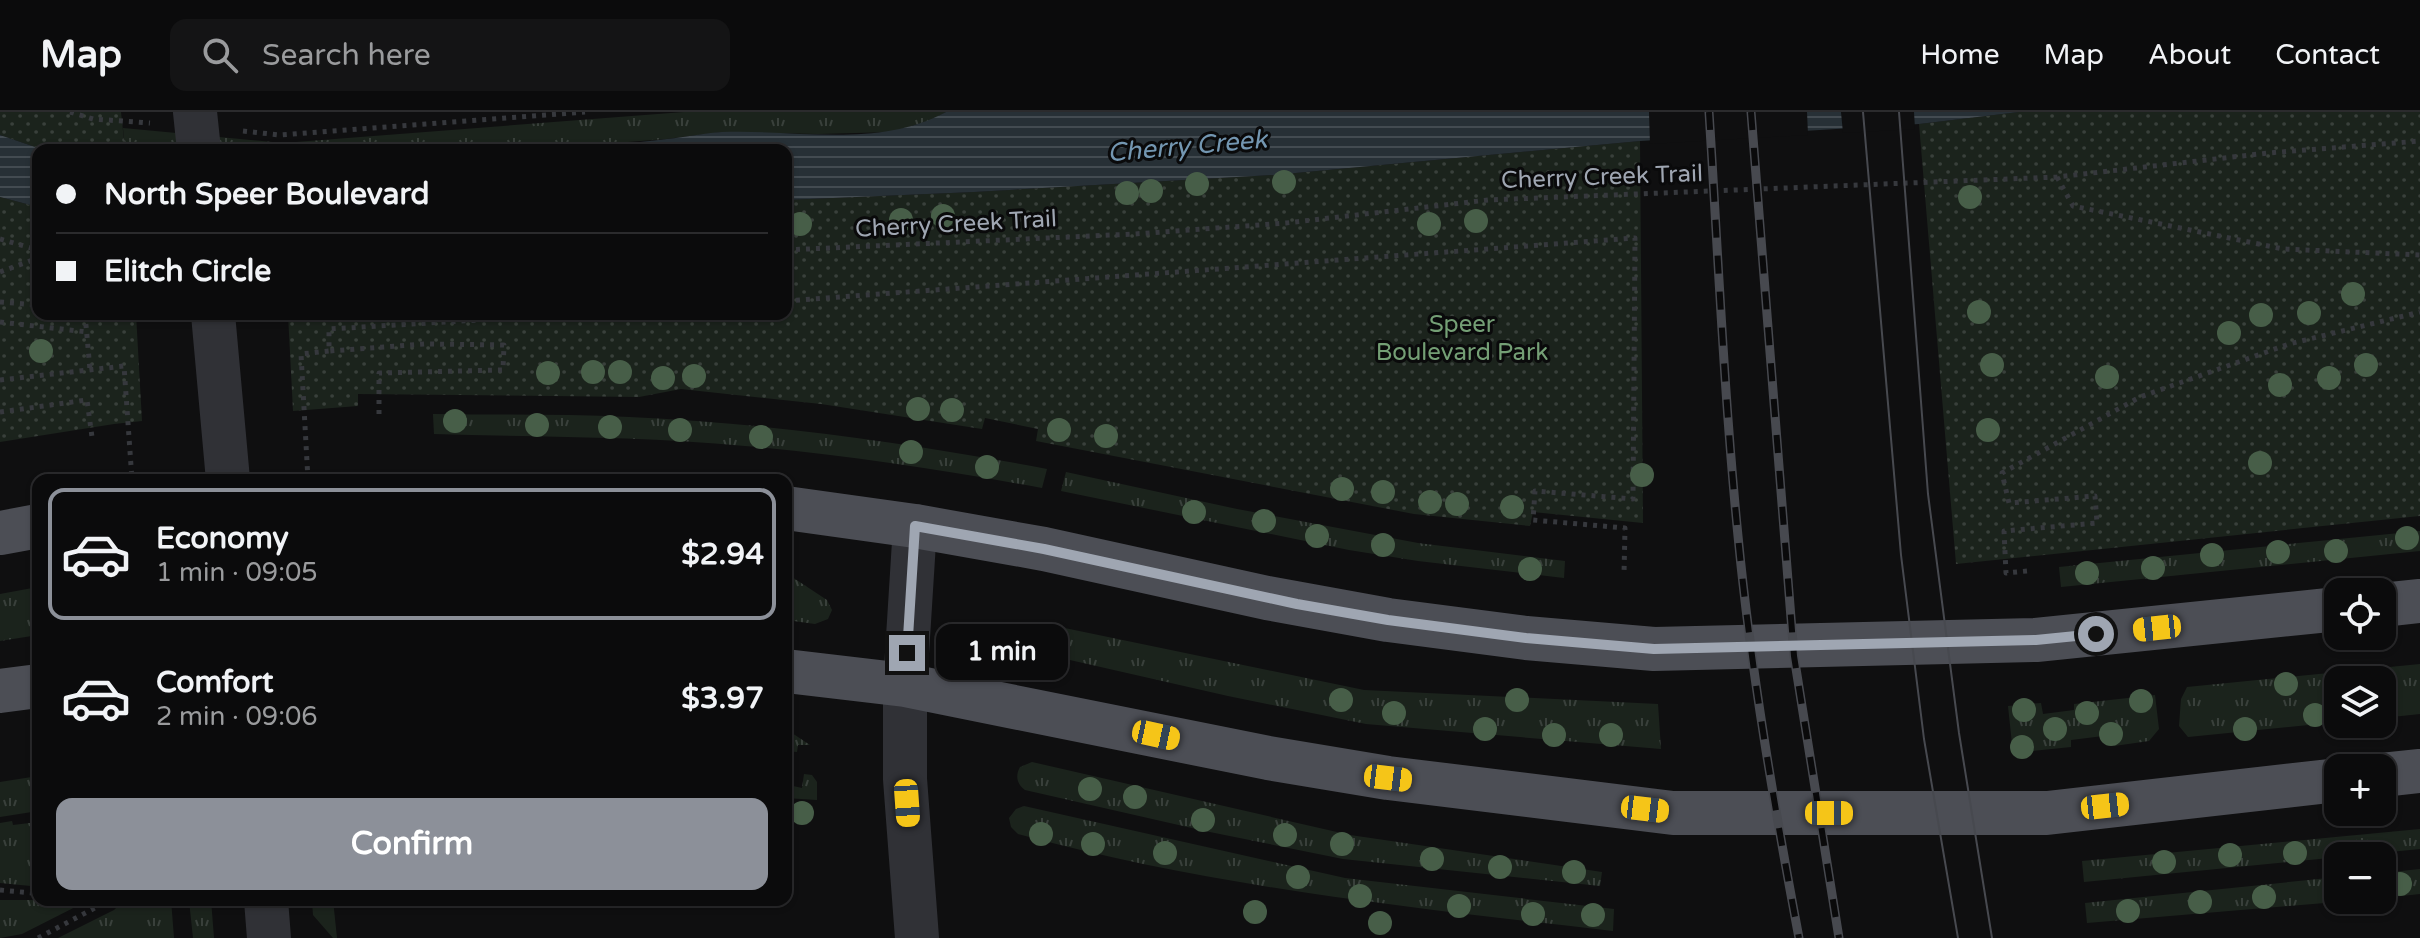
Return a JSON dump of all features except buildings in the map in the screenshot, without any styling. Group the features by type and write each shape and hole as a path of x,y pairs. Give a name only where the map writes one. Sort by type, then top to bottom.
{"main road":[{"path":"792,509 915,526 1044,549 1267,598 1388,620 1526,638 1654,649 2036,640 2324,610"},
{"path":"0,533 32,527"},
{"path":"2396,604 2420,601"},
{"path":"792,672 905,685 1268,758 1388,778 1673,813 2047,813 2324,782"},
{"path":"0,691 32,687"},
{"path":"2396,774 2420,771"}],"street":[{"path":"195,112 198,144"},
{"path":"215,330 227,474"},
{"path":"915,526 905,685 905,779 917,938"},
{"path":"266,906 269,938"}],"path":[{"path":"70,112 93,119 153,123"},
{"path":"239,130 280,135 585,112"},
{"name":"Cherry Creek Trail","path":"792,250 1134,234 1286,223 1488,200 2057,177 2268,153 2420,141"},
{"path":"2057,177 2073,206 2283,249 2420,255"},
{"path":"792,301 1635,238 1633,499 1535,491 1533,520 1625,528 1624,571"},
{"path":"0,239 32,248"},
{"path":"0,272 32,260"},
{"path":"0,302 32,305"},
{"path":"2027,571 2006,573 2004,531 2097,523 2095,496 2009,503 2002,473 2140,397 2289,344 2420,312"},
{"path":"86,320 90,370"},
{"path":"329,351 329,329 479,320"},
{"path":"0,322 87,332"},
{"path":"308,474 301,354 425,344 504,345 503,370 379,373 379,414"},
{"path":"0,380 124,366 132,474"},
{"path":"0,412 87,400 92,437"},
{"path":"0,890 32,893"},
{"path":"38,938 99,906"}],"green space":[{"path":"0,112 121,112 124,144 32,146 0,135"},
{"path":"684,112 946,112 892,132 721,132 602,144 124,144 123,128 283,143"},
{"path":"2019,112 2420,112 2420,516 1956,564 1919,124"},
{"name":"Speer Boulevard Park","path":"1640,141 1643,523 1533,512 1530,526 1414,514 1036,441 1038,429 985,418 982,429 821,404 681,389 639,397 358,394 358,406 293,411 288,320 792,320 792,200 1274,175"},
{"path":"0,197 32,205 32,320 136,320 142,421 0,442"},
{"path":"433,414 605,416 734,424 891,443 1047,469 1042,488 894,464 745,446 629,439 434,434"},
{"path":"1066,472 1237,509 1418,543 1565,561 1564,578 1349,550 1061,491"},
{"path":"2420,531 2420,551 2061,587 2059,567"},
{"path":"792,577 827,600 832,610 828,619 815,624 792,621"},
{"path":"32,588 32,636 0,641 0,594"},
{"path":"1055,626 1364,690 1658,704 1661,749 1366,724 1228,696 1048,655 1040,641 1043,632"},
{"path":"2420,664 2420,714 2396,717 2396,666"},
{"path":"2324,673 2324,723 2188,737 2179,726 2181,699 2187,687"},
{"path":"2155,695 2159,729 2149,741 2114,746 2111,735 2071,740 2071,747 2013,753 2008,706 2041,703 2043,714 2074,710 2074,704"},
{"path":"792,733 810,745 798,745 797,752 792,752"},
{"path":"1032,762 1350,835 1602,872 1600,886 1343,859 1205,831 1025,790 1017,777 1020,767"},
{"path":"792,771 793,786 802,788 804,774 812,775 817,782 817,800 792,798"},
{"path":"32,777 32,812 0,817 0,782"},
{"path":"1024,806 1345,878 1614,909 1613,931 1313,894 1165,868 1018,834 1011,827 1009,818 1016,809"},
{"path":"0,823 32,823 32,886 0,883"},
{"path":"2420,829 2420,849 2396,851 2396,842 2324,842 2324,858 2084,882 2082,861"},
{"path":"2420,869 2420,894 2396,897 2396,872"},
{"path":"2324,878 2324,903 2087,923 2085,903"},
{"path":"0,900 32,900 32,906 77,906 22,934 0,938"},
{"path":"118,906 171,906 174,938 58,938"},
{"path":"190,906 211,906 214,938 193,938"},
{"path":"312,906 334,906 337,938 333,938 313,915"}],"water":[{"name":"Cherry Creek","path":"946,112 2019,112 1919,124 1640,141 1274,175 792,200 792,144 617,144 722,132 865,134 920,123"},
{"path":"0,135 32,146 32,205 0,197"}],"pier":[{"path":"1649,112 1807,112 1808,135 1650,144"},
{"path":"1841,112 1914,112 1915,129 1843,133"}],"tram line":[{"path":"1863,112 1901,555 1924,739 1958,938"},
{"path":"1899,112 1928,494 1959,733 1992,938"}],"railway":[{"path":"1709,112 1729,430 1743,587 1764,738 1799,938"},
{"path":"1751,112 1794,656 1839,938"}],"route":[{"path":"907,653 915,526 1044,549 1297,604 1388,620 1526,638 1654,649 2036,640 2096,634"}]}
